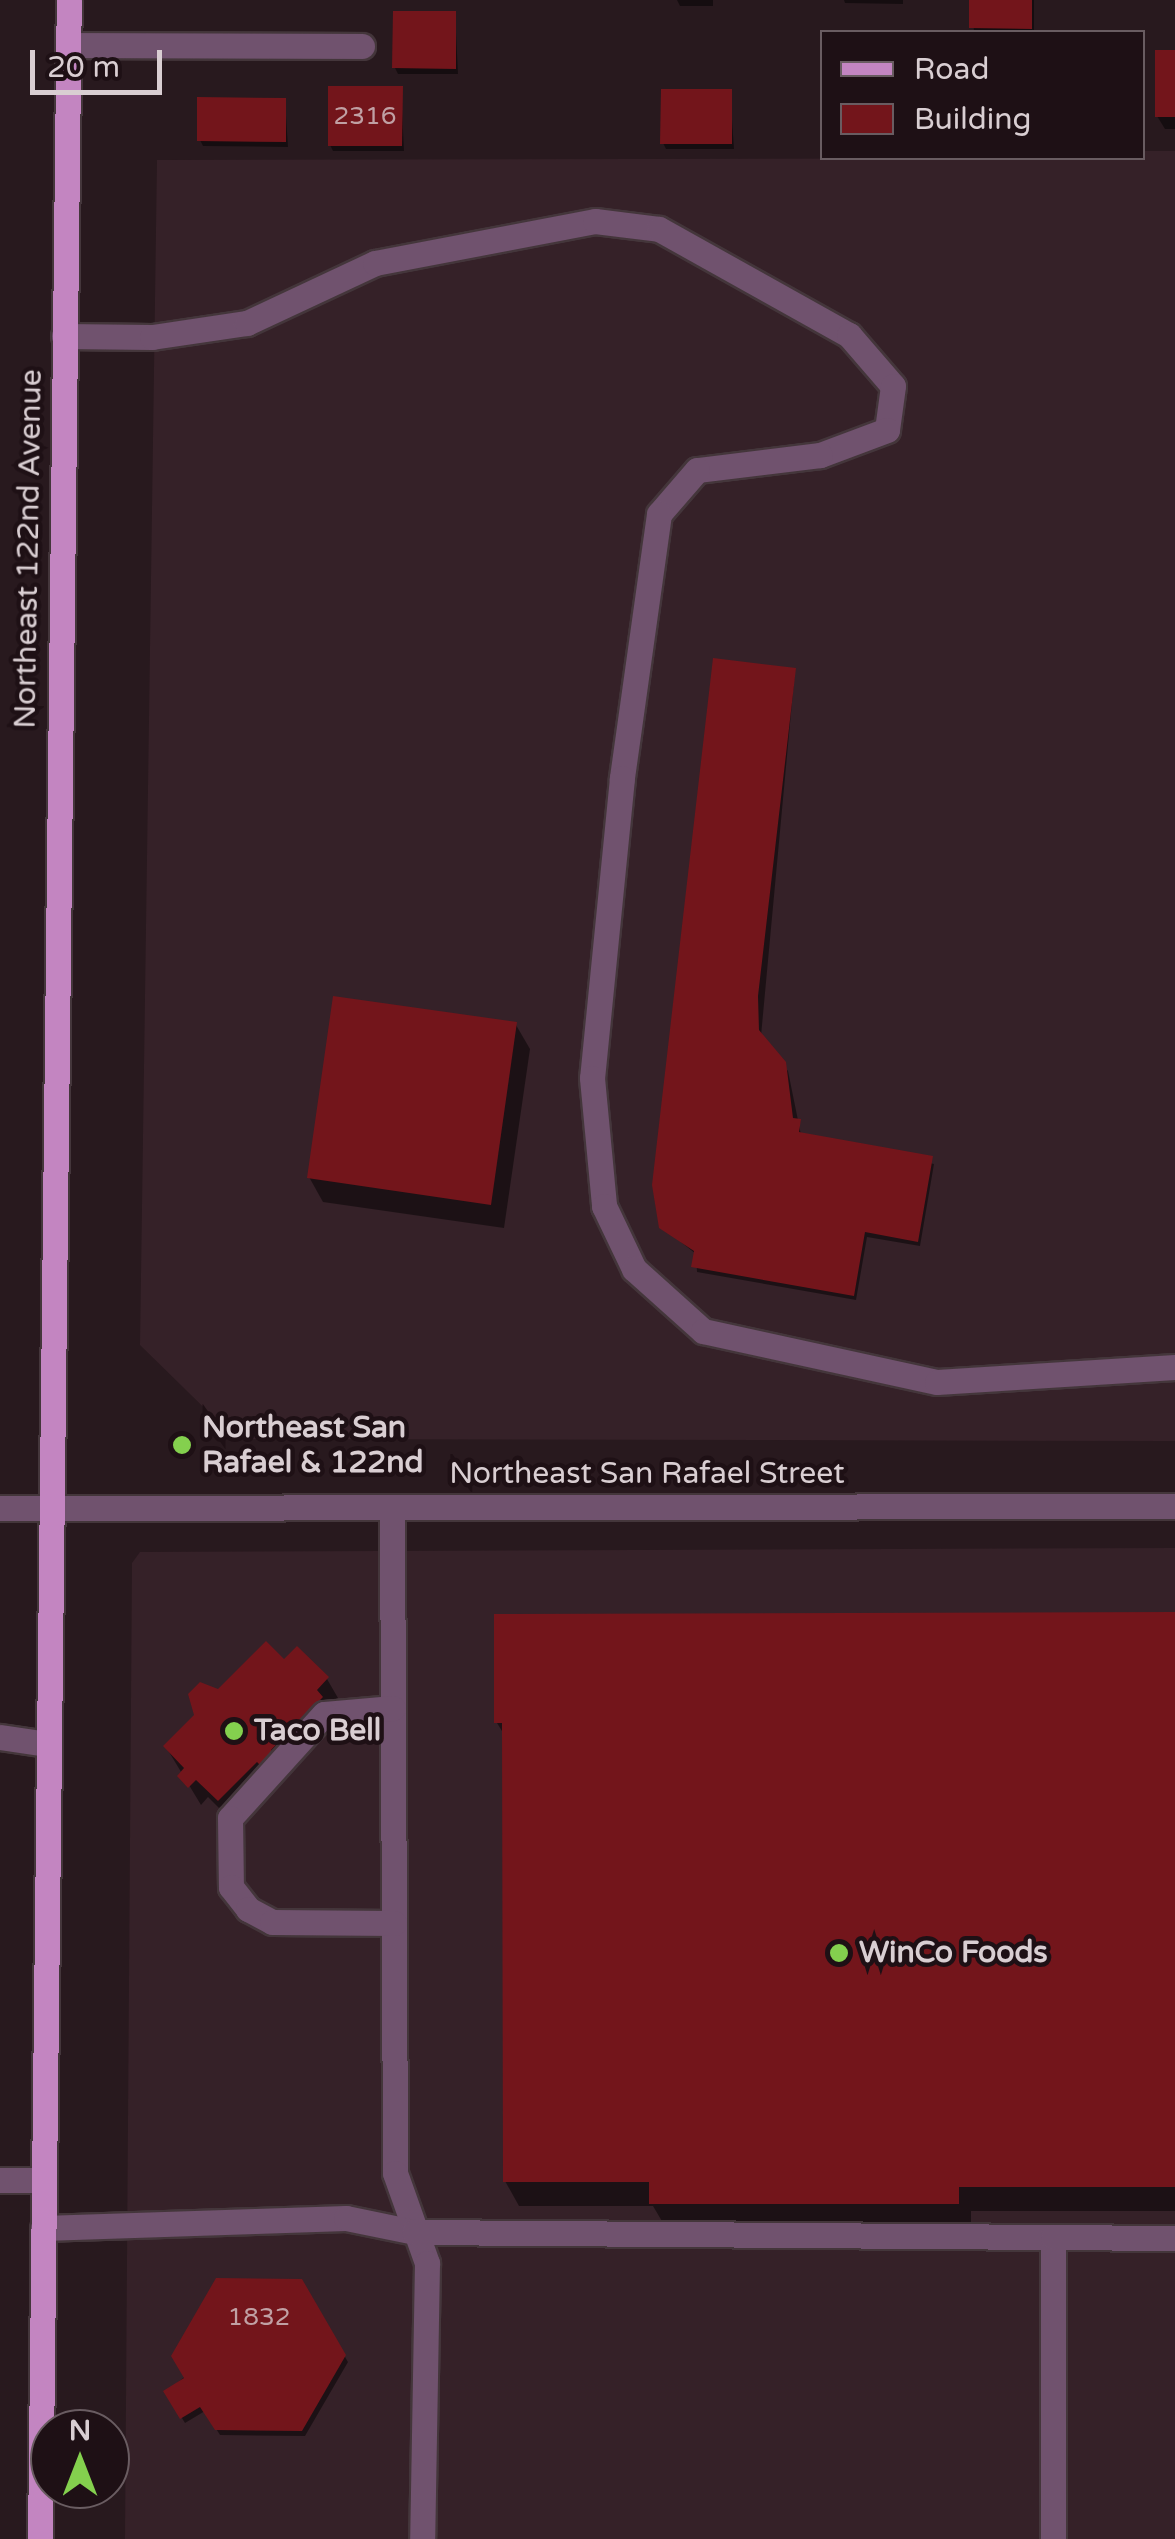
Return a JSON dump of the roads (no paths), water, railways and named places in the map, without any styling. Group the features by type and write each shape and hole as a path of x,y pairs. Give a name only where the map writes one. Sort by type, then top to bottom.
{"main road":[{"name":"Northeast 122nd Avenue","path":"40,2539 68,0"}],"street":[{"path":"68,46 362,46"},
{"path":"64,336 152,338 247,324 376,263 595,221 659,228 849,334 893,386 887,430 820,454 697,470 659,514 622,778 592,1078 604,1206 634,1269 702,1330 937,1382 1175,1367"},
{"name":"Northeast San Rafael Street","path":"0,1508 1175,1506"},
{"path":"392,1507 395,2173 427,2263 422,2539"},
{"path":"393,1708 324,1714 240,1801 230,1836 231,1887 260,1916 272,1922 394,1924"},
{"path":"0,1738 47,1744"},
{"path":"0,2180 43,2180"},
{"path":"43,2228 346,2218 414,2232 1175,2238"},
{"path":"1052,2237 1053,2539"}],"place":[{"name":"Northeast San Rafael & 122nd","path":"182,1445"},
{"name":"Taco Bell","path":"234,1731"},
{"name":"WinCo Foods","path":"839,1953"}]}
